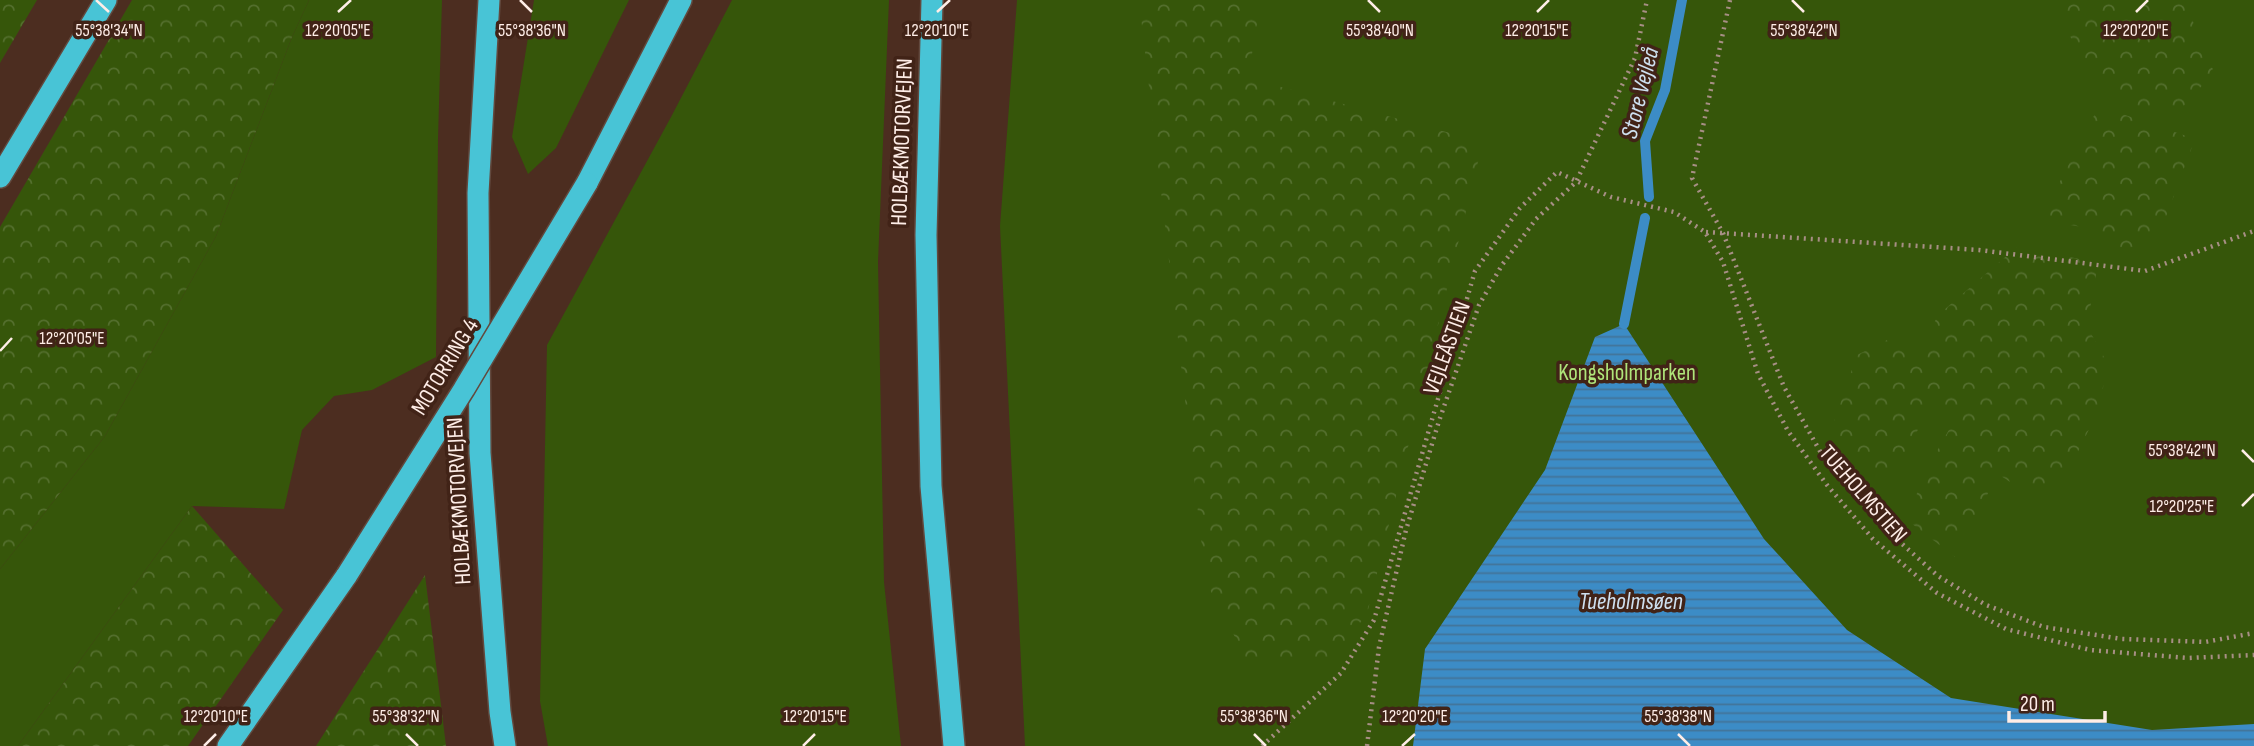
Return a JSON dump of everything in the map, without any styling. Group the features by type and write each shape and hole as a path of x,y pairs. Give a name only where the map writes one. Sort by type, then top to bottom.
{"highway":[{"path":"0,177 106,0"},
{"name":"HOLBÆKMOTORVEJEN","path":"489,0 478,193 480,453 505,746"},
{"name":"MOTORRING 4","path":"228,746 347,575 464,389 587,183 681,0"},
{"name":"HOLBÆKMOTORVEJEN","path":"932,0 926,235 931,486 954,746"}],"path":[{"name":"VEJLEÅSTIEN","path":"1367,746 1378,647 1403,542 1439,421 1479,305 1502,265 1536,219 1576,182 1635,58 1647,0"},
{"path":"1730,0 1692,177 1723,233 1784,387 1821,453 1882,526 1938,576 1986,604 2044,626 2122,639 2205,642 2254,633"},
{"path":"1262,746 1341,673 1374,620 1475,271 1520,208 1558,172 1576,182"},
{"name":"TUEHOLMSTIEN","path":"1576,182 1611,197 1674,212 1705,232 1723,262 1758,374 1788,431 1827,485 1873,539 1937,593 2006,629 2090,650 2188,659 2254,655"},
{"path":"1705,232 1979,250 2144,271 2254,231"}],"green space":[{"path":"0,0 37,0 0,63"},
{"path":"132,0 309,0 292,37 216,236 105,436 0,569 0,227"},
{"path":"309,0 442,0 436,357 372,390 334,396 302,430 284,509 192,506 18,746 0,746 0,569 105,436 216,236 292,37"},
{"path":"534,0 629,0 556,148 528,174 512,137"},
{"path":"732,0 889,0 878,262 884,582 901,746 548,746 540,701 547,345"},
{"name":"Kongsholmparken","path":"1017,0 2254,0 2254,746 1025,746 1000,226"},
{"path":"1139,0 1261,0 1248,78 1483,142 1367,614 1328,664 1247,660 1206,582"},
{"path":"2052,0 2184,0 2214,72 2183,107 2136,109 2092,80"},
{"path":"2099,106 2195,139 2157,241 2118,253 2094,229 2040,220"},
{"path":"2018,246 2098,263 2087,326 2105,359 2102,403 2059,490 2031,496 1998,474 1955,557 1911,523 1919,483 1959,412 1933,401 1900,464 1855,479 1824,451 1857,355 1887,340 1919,364 1937,316"},
{"path":"192,506 283,610 188,746 18,746"},
{"path":"425,575 446,746 316,746"}],"water":[{"name":"Tueholmsøen","path":"1624,324 1764,539 1847,630 1951,698 2152,730 2254,724 2254,746 1413,746 1425,649 1545,470 1595,337"}],"waterway":[{"name":"Store Vejleå","path":"1649,197 1645,141 1665,90 1682,0"},
{"name":"Store Vejleå","path":"1624,324 1645,218"}]}
